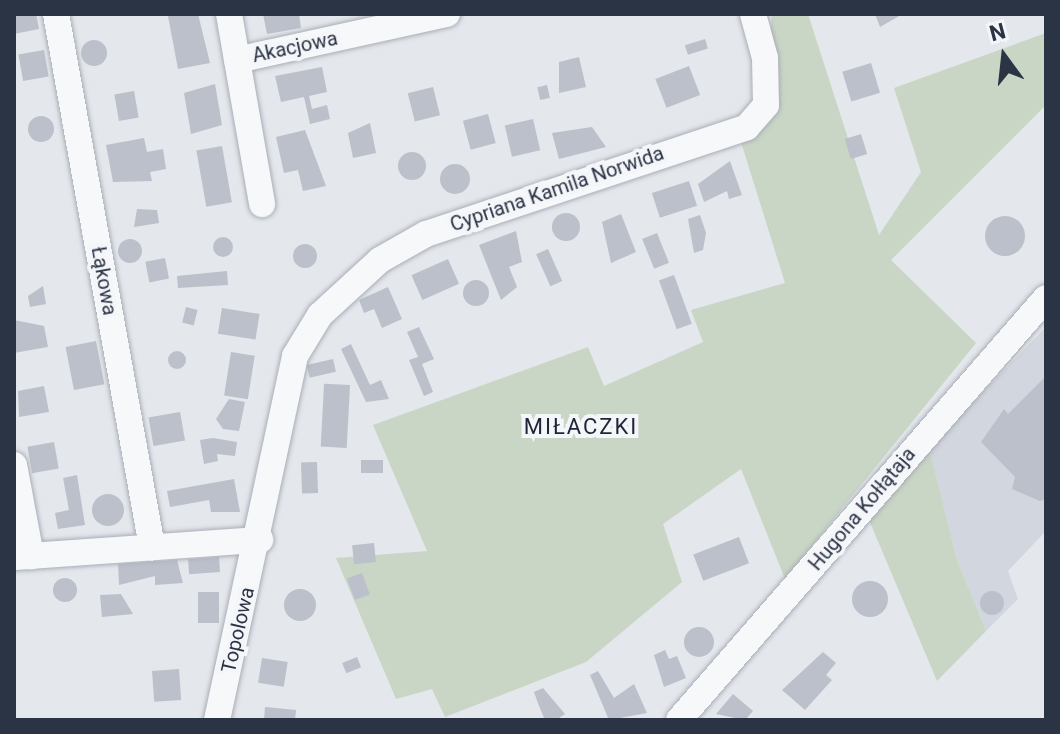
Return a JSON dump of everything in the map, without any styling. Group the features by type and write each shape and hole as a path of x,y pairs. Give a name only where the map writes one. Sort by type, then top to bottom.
{"street":[{"name":"Łąkowa","path":"56,14 152,547"},
{"path":"229,14 262,204"},
{"name":"Akacjowa","path":"237,60 447,14"},
{"name":"Cypriana Kamila Norwida","path":"260,540 295,356 320,315 380,260 426,234 747,127 766,105 765,58 753,14"},
{"name":"Hugona Kołłątaja","path":"679,720 1046,298"},
{"path":"14,465 23,556 260,540"},
{"name":"Topolowa","path":"217,720 260,540"}],"shaded area":[{"path":"1046,327 1046,531 1008,571 1018,599 986,631 957,560 929,447"}],"green space":[{"path":"772,14 808,14 879,235 921,172 894,88 1046,33 1046,105 891,260 976,343 785,579 741,469 663,524 682,582 586,662 445,717 432,689 396,699 336,558 427,551 373,425 588,347 604,386 703,342 691,310 785,283 741,142 764,126"},
{"path":"929,447 957,560 986,631 937,681 869,520"}],"building":[{"path":"14,14 36,14 39,29 14,34"},
{"path":"198,14 210,63 178,69 168,16"},
{"path":"263,14 299,14 301,28 267,34"},
{"path":"875,14 901,14 901,15 880,27"},
{"path":"705,39 708,49 688,55 685,45"},
{"path":"94,40 103,44 107,53 103,62 94,66 85,62 81,53 85,44"},
{"path":"44,50 49,77 23,81 18,55"},
{"path":"579,57 586,87 559,93 559,62"},
{"path":"871,63 880,93 851,101 842,72"},
{"path":"689,66 700,95 667,108 655,79"},
{"path":"322,67 327,92 309,96 312,109 327,105 330,119 310,124 304,97 281,102 275,76"},
{"path":"215,84 222,125 191,134 184,93"},
{"path":"547,85 550,98 540,100 537,87"},
{"path":"433,87 440,115 415,121 408,93"},
{"path":"134,91 139,118 119,121 114,94"},
{"path":"488,114 496,143 471,150 463,121"},
{"path":"41,116 50,120 54,129 50,138 41,142 32,138 28,129 32,120"},
{"path":"533,119 540,150 512,157 505,126"},
{"path":"370,123 376,153 353,158 348,133"},
{"path":"592,127 606,147 559,159 552,133"},
{"path":"305,130 326,186 303,191 298,170 284,173 276,137"},
{"path":"861,134 867,154 851,159 845,139"},
{"path":"144,138 147,152 163,149 166,169 150,172 152,181 113,182 106,145"},
{"path":"222,146 232,202 206,207 196,151"},
{"path":"412,152 422,156 426,166 422,176 412,180 402,176 398,166 402,156"},
{"path":"730,161 742,195 729,199 727,191 704,202 698,184"},
{"path":"455,164 466,168 470,179 466,190 455,194 444,190 440,179 444,168"},
{"path":"689,181 697,206 660,218 652,193"},
{"path":"137,209 157,210 159,223 134,227"},
{"path":"566,213 576,217 580,227 576,237 566,241 556,237 552,227 556,217"},
{"path":"621,214 636,252 611,263 602,222"},
{"path":"700,215 706,233 703,250 694,253 688,219"},
{"path":"1005,216 1019,222 1025,236 1019,250 1005,256 991,250 985,236 991,222"},
{"path":"516,231 522,262 509,267 517,287 501,300 479,245"},
{"path":"657,233 669,263 654,269 642,239"},
{"path":"223,237 230,240 233,247 230,254 223,257 216,254 213,247 216,240"},
{"path":"130,239 139,242 142,251 139,260 130,263 121,260 118,251 121,242"},
{"path":"305,244 316,251 317,256 310,267 305,268 294,261 293,256 300,245"},
{"path":"548,249 562,281 550,286 536,254"},
{"path":"165,258 169,279 149,282 145,262"},
{"path":"448,259 459,284 422,300 411,275"},
{"path":"227,271 228,285 178,288 177,276"},
{"path":"674,275 692,324 677,329 659,280"},
{"path":"476,280 485,284 489,293 485,302 476,306 467,302 463,293 467,284"},
{"path":"43,286 46,304 30,307 28,296"},
{"path":"388,287 402,319 382,328 374,309 364,313 359,300"},
{"path":"186,307 198,310 194,325 182,323"},
{"path":"222,308 260,314 255,340 218,334"},
{"path":"14,320 44,326 48,347 14,353"},
{"path":"419,327 434,359 422,364 433,392 424,396 409,360 418,357 407,332"},
{"path":"96,341 104,384 74,390 66,347"},
{"path":"351,344 370,385 381,380 389,399 366,402 341,349"},
{"path":"177,351 186,360 177,369 168,360"},
{"path":"231,352 255,356 248,399 224,395"},
{"path":"333,359 336,372 310,378 307,365"},
{"path":"1046,376 1046,499 1040,501 1012,489 1015,477 981,442 1004,409 1008,414"},
{"path":"324,384 350,385 347,448 321,447"},
{"path":"44,386 49,412 19,417 18,391"},
{"path":"229,399 245,402 239,431 223,429 216,419"},
{"path":"180,412 185,441 154,446 148,418"},
{"path":"213,438 237,442 235,456 217,454 218,461 204,464 200,440"},
{"path":"54,442 59,469 32,473 27,447"},
{"path":"361,460 383,460 383,473 361,473"},
{"path":"317,462 318,493 302,494 301,463"},
{"path":"77,475 85,525 58,529 55,513 69,510 63,478"},
{"path":"234,479 240,512 211,512 209,500 170,507 167,491"},
{"path":"108,494 119,499 124,510 119,521 108,526 97,521 92,510 97,499"},
{"path":"739,537 749,563 703,581 693,555"},
{"path":"374,543 376,562 354,564 352,545"},
{"path":"219,557 220,572 189,574 188,559"},
{"path":"177,560 183,583 155,585 155,576 119,585 118,564"},
{"path":"362,573 370,595 355,600 347,578"},
{"path":"65,578 74,581 77,590 74,599 65,602 56,599 53,590 56,581"},
{"path":"870,581 883,586 888,599 883,612 870,617 857,612 852,599 857,586"},
{"path":"300,589 311,594 316,605 311,616 300,621 289,616 284,605 289,594"},
{"path":"992,591 1000,595 1004,603 1000,611 992,615 984,611 980,603 984,595"},
{"path":"198,592 219,592 219,623 198,623"},
{"path":"121,594 133,614 102,617 100,595"},
{"path":"699,627 705,628 713,636 713,648 705,656 699,657 693,656 685,648 684,642 685,636 693,628"},
{"path":"665,650 669,659 677,656 686,678 664,687 654,655"},
{"path":"823,652 836,663 826,675 832,680 805,710 782,690"},
{"path":"357,657 361,667 346,673 342,663"},
{"path":"262,658 288,662 284,687 258,683"},
{"path":"179,669 181,700 154,702 152,671"},
{"path":"598,671 614,698 634,684 647,713 609,720 590,675"},
{"path":"543,688 565,714 556,720 545,720 539,706 534,692"},
{"path":"733,694 753,711 745,720 716,714"},
{"path":"265,707 296,710 295,720 264,720"}],"district":[{"name":"MIŁACZKI","path":"581,427"}]}
